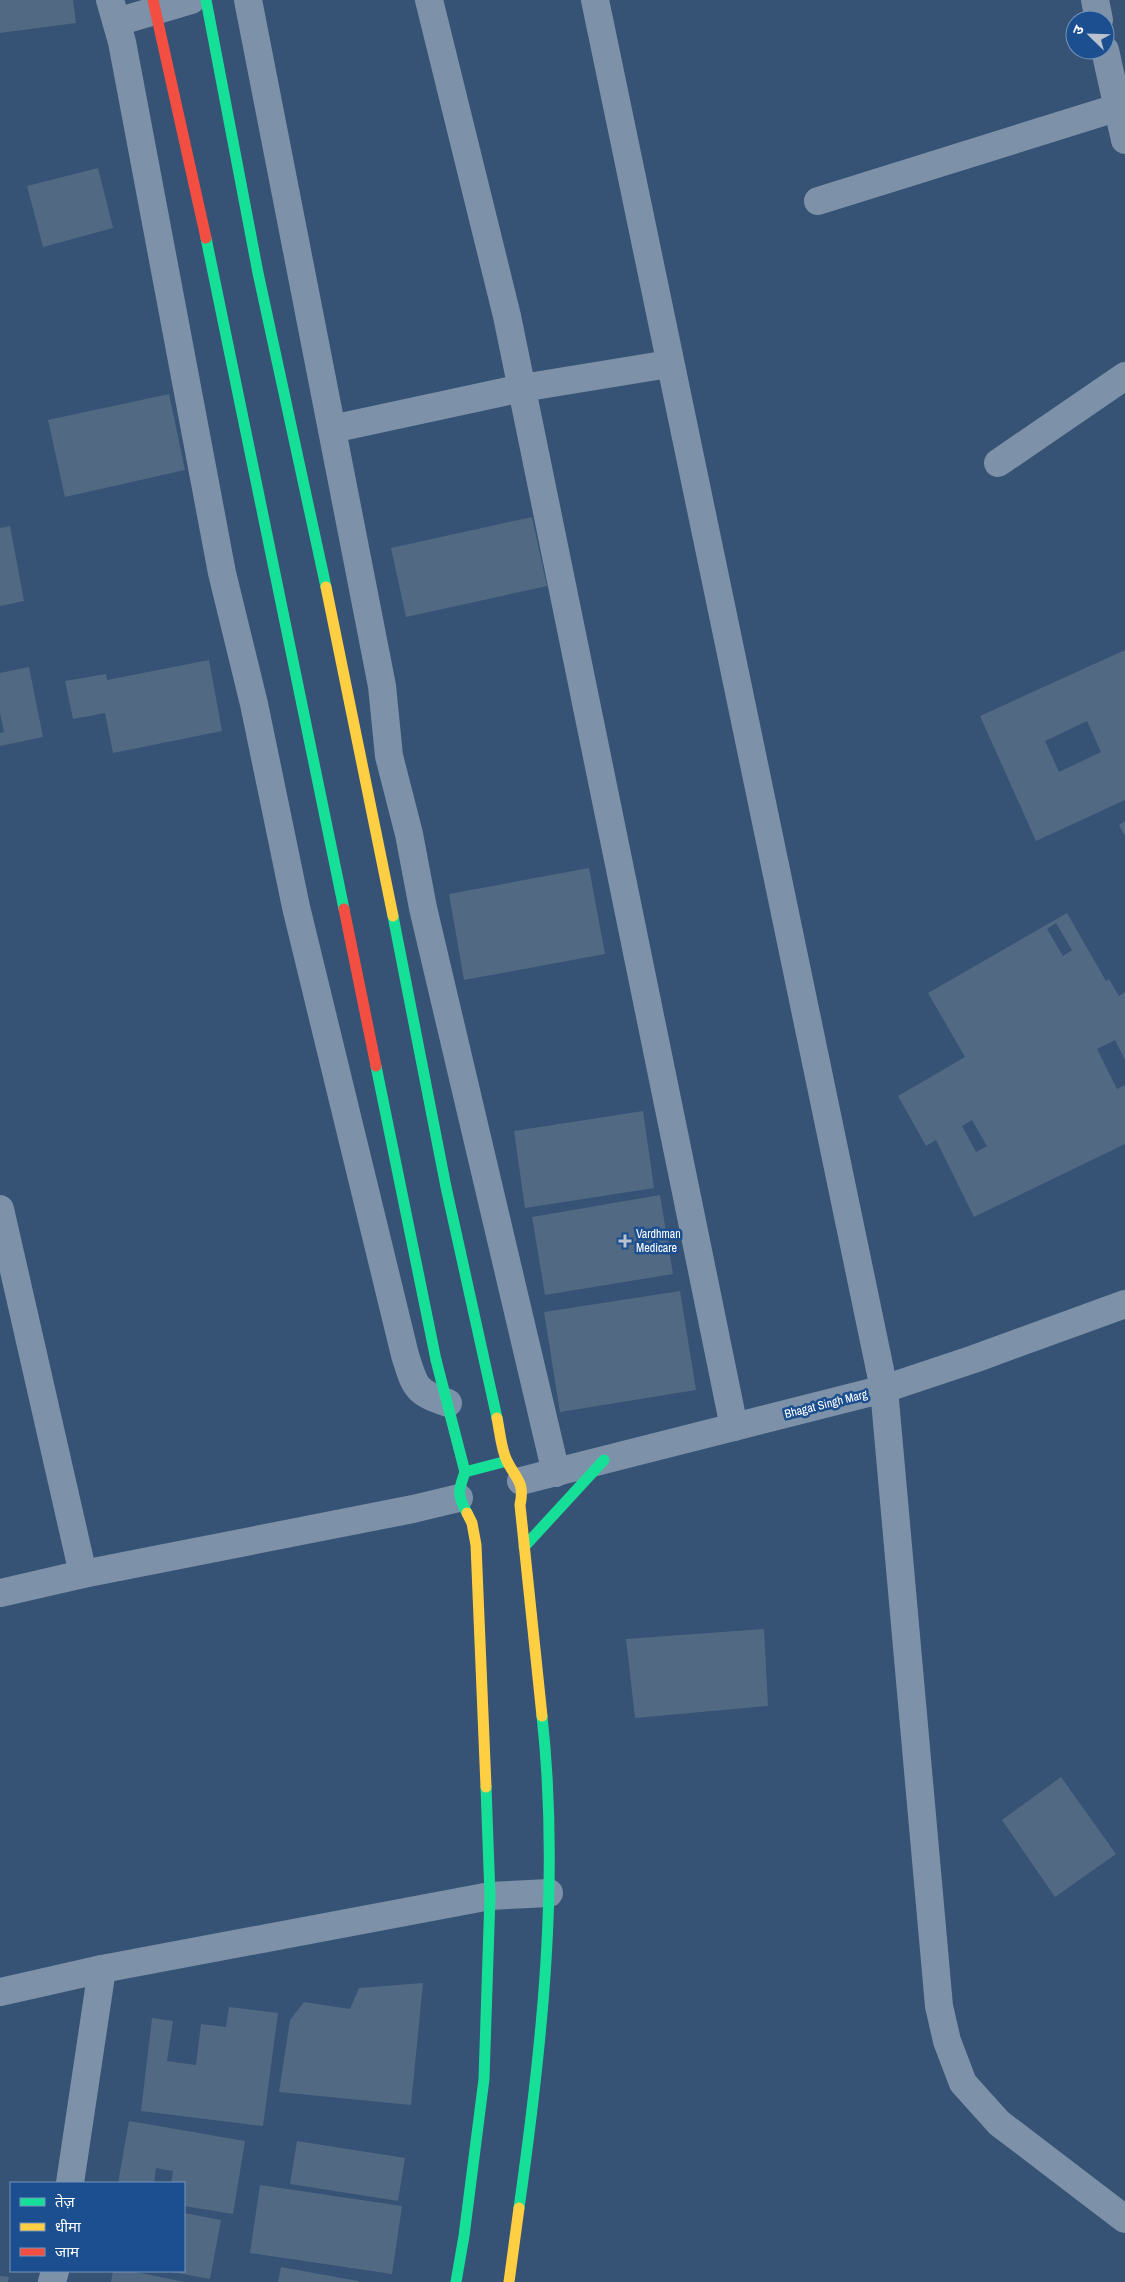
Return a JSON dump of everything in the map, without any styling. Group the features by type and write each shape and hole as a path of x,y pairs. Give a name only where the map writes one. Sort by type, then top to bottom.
{"street":[{"path":"153,0 220,301 436,1360 465,1472 459,1488 459,1498 472,1523 476,1545 490,1896 484,2079 464,2236 456,2282"},
{"path":"191,0 114,11 222,573 256,713 298,917 408,1364 417,1388 426,1396 448,1403"},
{"path":"206,0 223,106 356,728 480,1351 522,1496 520,1505 548,1770 550,1893 537,2082 509,2282"},
{"path":"248,0 382,686 389,756 409,834 423,908 556,1472"},
{"path":"429,0 508,316 734,1427"},
{"path":"595,0 669,364 884,1389 938,2006 947,2041 963,2083 999,2123 1125,2219"},
{"path":"1107,60 1116,108 1125,140"},
{"path":"818,201 1116,108"},
{"path":"332,429 522,388 669,364"},
{"path":"998,463 1125,376"},
{"path":"0,1209 83,1574"},
{"name":"Bhagat Singh Marg","path":"514,1471 556,1472 884,1389 974,1359 1125,1304"},
{"path":"524,1547 604,1460"},
{"path":"465,1472 514,1471"},
{"path":"0,1593 83,1574 413,1510 459,1498"},
{"path":"0,1992 102,1969 490,1896 550,1893"},
{"path":"70,2182 102,1969"}],"building":[{"path":"0,0 73,0 76,23 0,33"},
{"path":"98,168 113,228 43,247 27,186"},
{"path":"169,394 185,470 65,497 48,420"},
{"path":"532,517 547,586 406,617 391,548"},
{"path":"10,526 24,601 0,606 0,528"},
{"path":"1125,650 1125,800 1036,841 980,716","holes":["1087,721 1101,752 1059,772 1045,741"]},
{"path":"209,660 222,731 113,753 105,713 73,719 65,681 106,674 107,680"},
{"path":"29,667 43,737 0,746 0,733 4,732 0,713 0,673"},
{"path":"1125,821 1125,836 1119,825"},
{"path":"589,868 605,954 464,980 449,894"},
{"path":"1067,913 1106,981 1109,979 1119,996 1125,992 1125,1060 1115,1040 1097,1049 1117,1089 1125,1085 1125,1144 974,1217 936,1140 926,1146 898,1096 965,1057 928,993","holes":["1056,923 1072,950 1063,956 1047,929","972,1120 987,1146 976,1152 962,1126"]},
{"path":"643,1111 654,1188 525,1208 514,1131"},
{"path":"660,1195 673,1274 545,1295 532,1217"},
{"path":"680,1291 696,1390 560,1412 544,1312"},
{"path":"764,1629 768,1706 635,1718 626,1639"},
{"path":"1061,1777 1116,1854 1055,1897 1002,1820"},
{"path":"423,1983 411,2105 279,2092 290,2020 304,2002 350,2009 359,1988"},
{"path":"229,2007 278,2013 263,2126 141,2111 152,2018 173,2021 167,2061 196,2065 201,2024 226,2027"},
{"path":"129,2121 245,2141 233,2214 185,2206 185,2182 171,2182 173,2171 156,2168 154,2182 118,2182"},
{"path":"297,2141 405,2158 398,2201 290,2184"},
{"path":"260,2185 402,2206 392,2274 250,2253"},
{"path":"185,2213 221,2220 210,2279 172,2272 185,2272"},
{"path":"281,2267 358,2281 358,2282 278,2282"},
{"path":"113,2272 136,2272 184,2282 111,2282"},
{"path":"0,2276 9,2277 8,2282 0,2282"}],"traffic: fast":[{"path":"206,0 258,273 326,587"},
{"path":"206,238 344,909"},
{"path":"393,916 446,1187 497,1418"},
{"path":"376,1066 436,1360"},
{"path":"436,1360 465,1472"},
{"path":"524,1547 604,1460"},
{"path":"467,1513 460,1497 461,1484 465,1472 507,1461"},
{"path":"519,2208 535,2086 546,1963 549,1901 547,1778 542,1716"},
{"path":"456,2282 464,2236 484,2079 490,1896 486,1787"}],"traffic: slow":[{"path":"326,587 393,916"},
{"path":"497,1418 505,1456 519,1481 521,1491 520,1505 542,1716"},
{"path":"467,1513 472,1523 476,1545 486,1787"},
{"path":"509,2282 519,2208"}],"traffic: jam":[{"path":"153,0 206,238"},
{"path":"344,909 376,1066"}],"place":[{"name":"Vardhman Medicare","path":"625,1241"}]}
